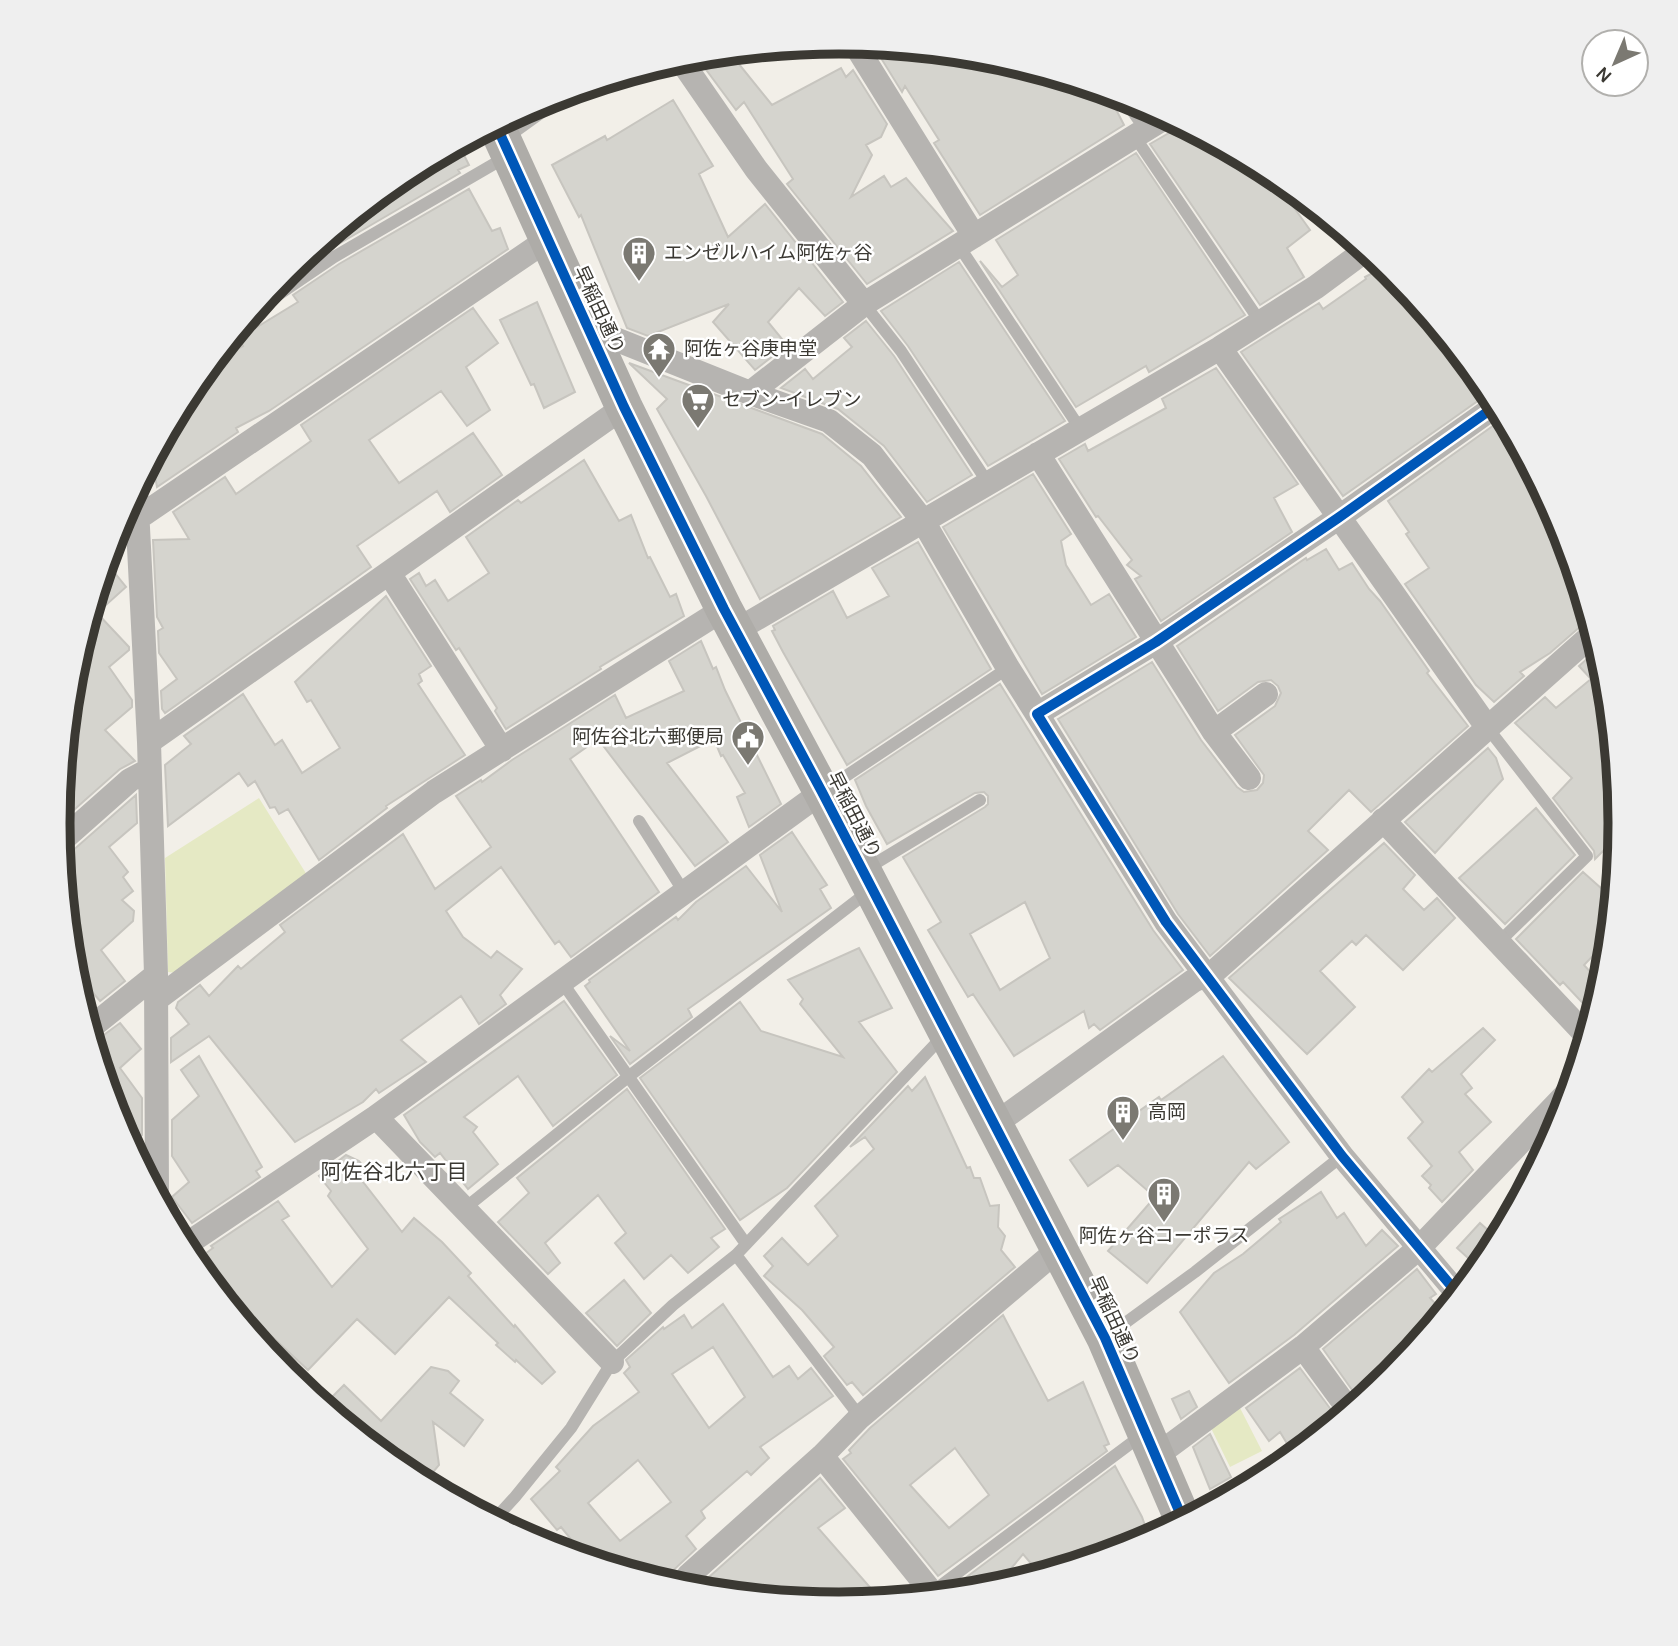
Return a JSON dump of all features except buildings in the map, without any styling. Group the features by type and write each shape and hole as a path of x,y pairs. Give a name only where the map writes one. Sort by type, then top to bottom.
{"main road":[{"name":"早稲田通り","path":"501,139 624,407 729,620 822,792 1105,1338 1180,1511"}],"street":[{"path":"860,55 967,241"},
{"path":"687,69 756,169 864,304"},
{"path":"501,139 517,126"},
{"path":"750,393 864,304 1150,126"},
{"path":"132,523 547,240"},
{"path":"97,1024 156,987 435,792 502,750 729,620 923,521 1081,430 1261,323 1358,256"},
{"path":"590,329 750,393 829,421 872,454 923,521 1008,668 1159,911 1342,1156 1452,1287"},
{"path":"1220,348 1487,727"},
{"path":"149,742 624,407"},
{"path":"1037,714 1156,642 1488,412"},
{"path":"1038,454 1214,732 1249,778"},
{"path":"137,510 149,742 156,987 157,1176"},
{"path":"389,573 502,750"},
{"path":"995,1124 1193,981 1216,970 1586,640"},
{"path":"1214,732 1266,694"},
{"path":"70,833 130,780 149,770"},
{"path":"193,1240 376,1117 822,792"},
{"path":"1383,820 1580,1028"},
{"path":"1151,1444 1303,1347 1420,1247 1552,1109"},
{"path":"376,1117 612,1362"},
{"path":"693,1578 860,1417 1060,1248"},
{"path":"1303,1347 1344,1403"},
{"path":"822,1456 927,1586"}],"lane":[{"path":"1150,126 1261,323"},
{"path":"282,293 501,139"},
{"path":"967,241 1081,430"},
{"path":"864,304 901,351 988,483"},
{"path":"822,792 1008,668"},
{"path":"1487,727 1587,856 1499,942"},
{"path":"464,1209 867,880 980,800"},
{"path":"639,821 684,892"},
{"path":"562,982 746,1244"},
{"path":"501,1513 570,1428 612,1362 673,1305 736,1255 945,1033"},
{"path":"1105,1338 1195,1272 1342,1156"},
{"path":"736,1255 860,1417"},
{"path":"946,1584 1151,1444"}],"green space":[{"path":"259,798 307,875 177,973 168,972 165,858"},
{"path":"1239,1406 1262,1451 1230,1467 1210,1426"}],"cycle path":[{"path":"500,134 624,407 724,609 1105,1338 1179,1512"},
{"path":"1452,1287 1342,1156 1166,922 1037,714 1156,642 1488,412"}],"place":[{"name":"エンゼルハイム阿佐ヶ谷","path":"639,283"},
{"name":"阿佐ヶ谷庚申堂","path":"659,379"},
{"name":"セブン-イレブン","path":"698,430"},
{"name":"阿佐谷北六郵便局","path":"748,767"},
{"name":"高岡","path":"1123,1142"},
{"name":"阿佐ヶ谷コーポラス","path":"1164,1224"}],"district":[{"name":"阿佐谷北六丁目","path":"394,1172"}]}
